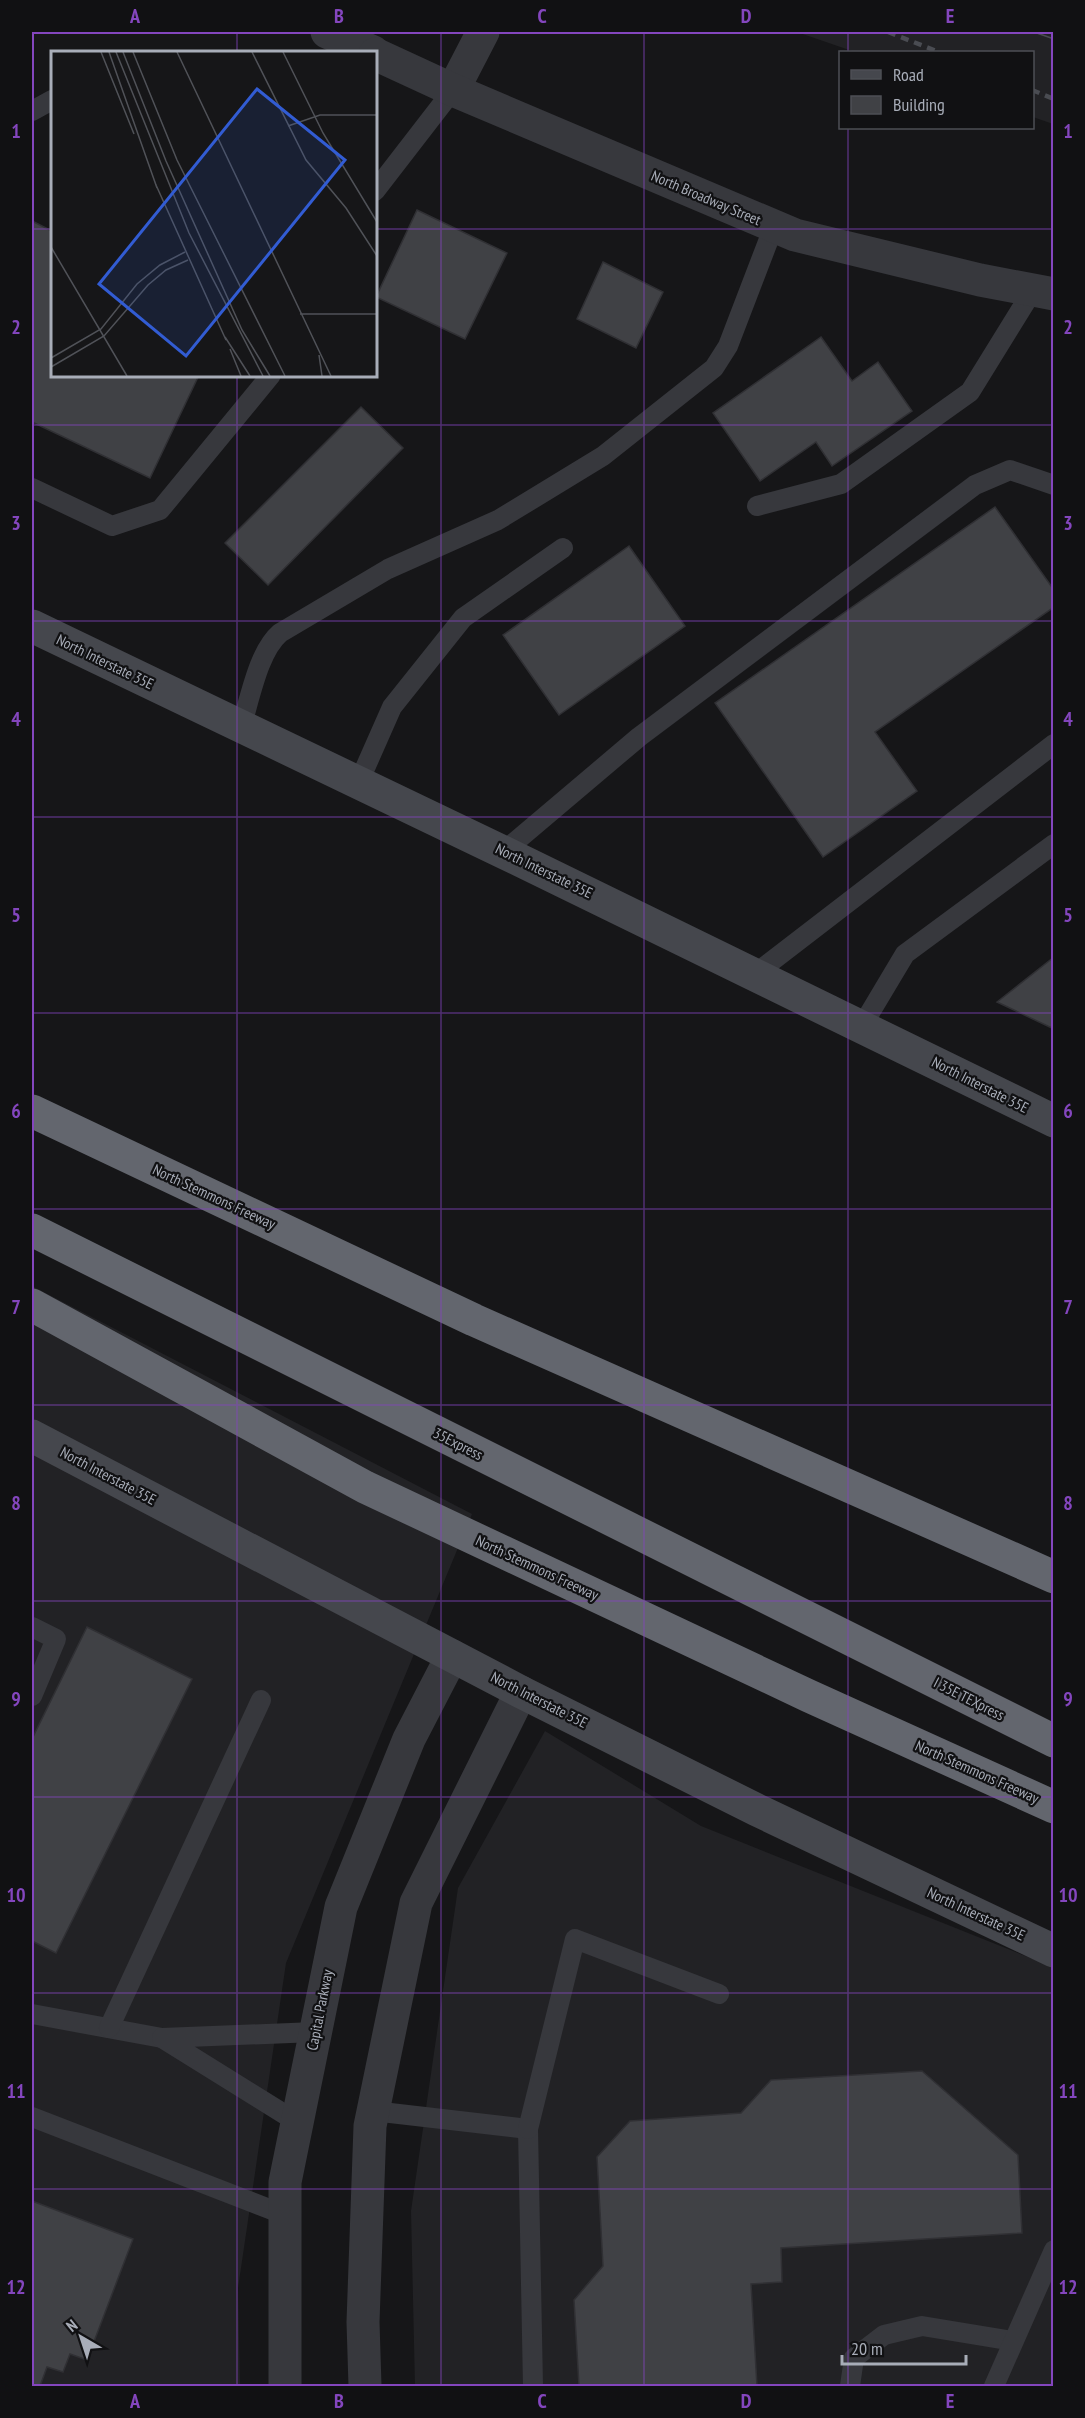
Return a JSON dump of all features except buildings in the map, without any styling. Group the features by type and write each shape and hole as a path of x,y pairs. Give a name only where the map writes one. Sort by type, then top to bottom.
{"highway":[{"name":"North Stemmons Freeway","path":"32,1111 474,1320 1053,1577"},
{"name":"35Express","path":"32,1230 885,1657"},
{"name":"North Stemmons Freeway","path":"32,1305 365,1487 809,1696 1053,1807"},
{"name":"I 35E TEXpress","path":"885,1657 1053,1741"}],"main road":[{"name":"North Interstate 35E","path":"32,626 755,974 1053,1121"},
{"name":"North Interstate 35E","path":"32,1436 521,1692 757,1810 1053,1951"}],"street":[{"name":"North Broadway Street","path":"327,32 370,51"},
{"path":"453,90 483,32"},
{"name":"North Broadway Street","path":"376,54 453,90 795,235 980,280 1043,292"},
{"name":"Capital Parkway","path":"285,2386 285,2182 341,1907 409,1739 452,1656"},
{"path":"365,2386 364,2311 370,2126 416,1903 521,1692"}],"lane":[{"path":"376,190 453,90"},
{"path":"32,111 51,101"},
{"path":"242,727 265,652 271,641 280,633 388,569 498,520 536,497 603,456 714,368 728,346 774,226"},
{"path":"757,506 841,484 970,392 1043,292"},
{"path":"32,488 112,526 160,510 270,376"},
{"path":"503,852 639,737 975,485 1010,470 1053,485"},
{"path":"358,784 393,707 463,618 563,548"},
{"path":"755,974 1053,744"},
{"path":"862,1026 905,954 1053,844"},
{"path":"32,1627 56,1639 32,1696"},
{"path":"110,2028 261,1700"},
{"path":"533,2386 528,2129 575,1939 719,1994"},
{"path":"32,2014 162,2038 315,2032"},
{"path":"162,2038 297,2122"},
{"path":"373,2111 528,2129"},
{"path":"32,2117 285,2215"},
{"path":"994,2386 1053,2250"},
{"path":"849,2386 854,2358 884,2335 922,2326 1014,2341"}],"shaded area":[{"path":"797,32 1053,32 1053,124 1034,117 1034,51 852,51"},
{"path":"32,1286 472,1514 286,1963 238,2288 240,2386 32,2386"},
{"path":"545,1731 701,1826 1053,1967 1053,2386 415,2386 411,2211 458,1888"}],"tram line":[{"path":"1034,32 1054,39"}],"railway":[{"path":"888,32 936,51"},
{"path":"1034,91 1054,99"}]}
